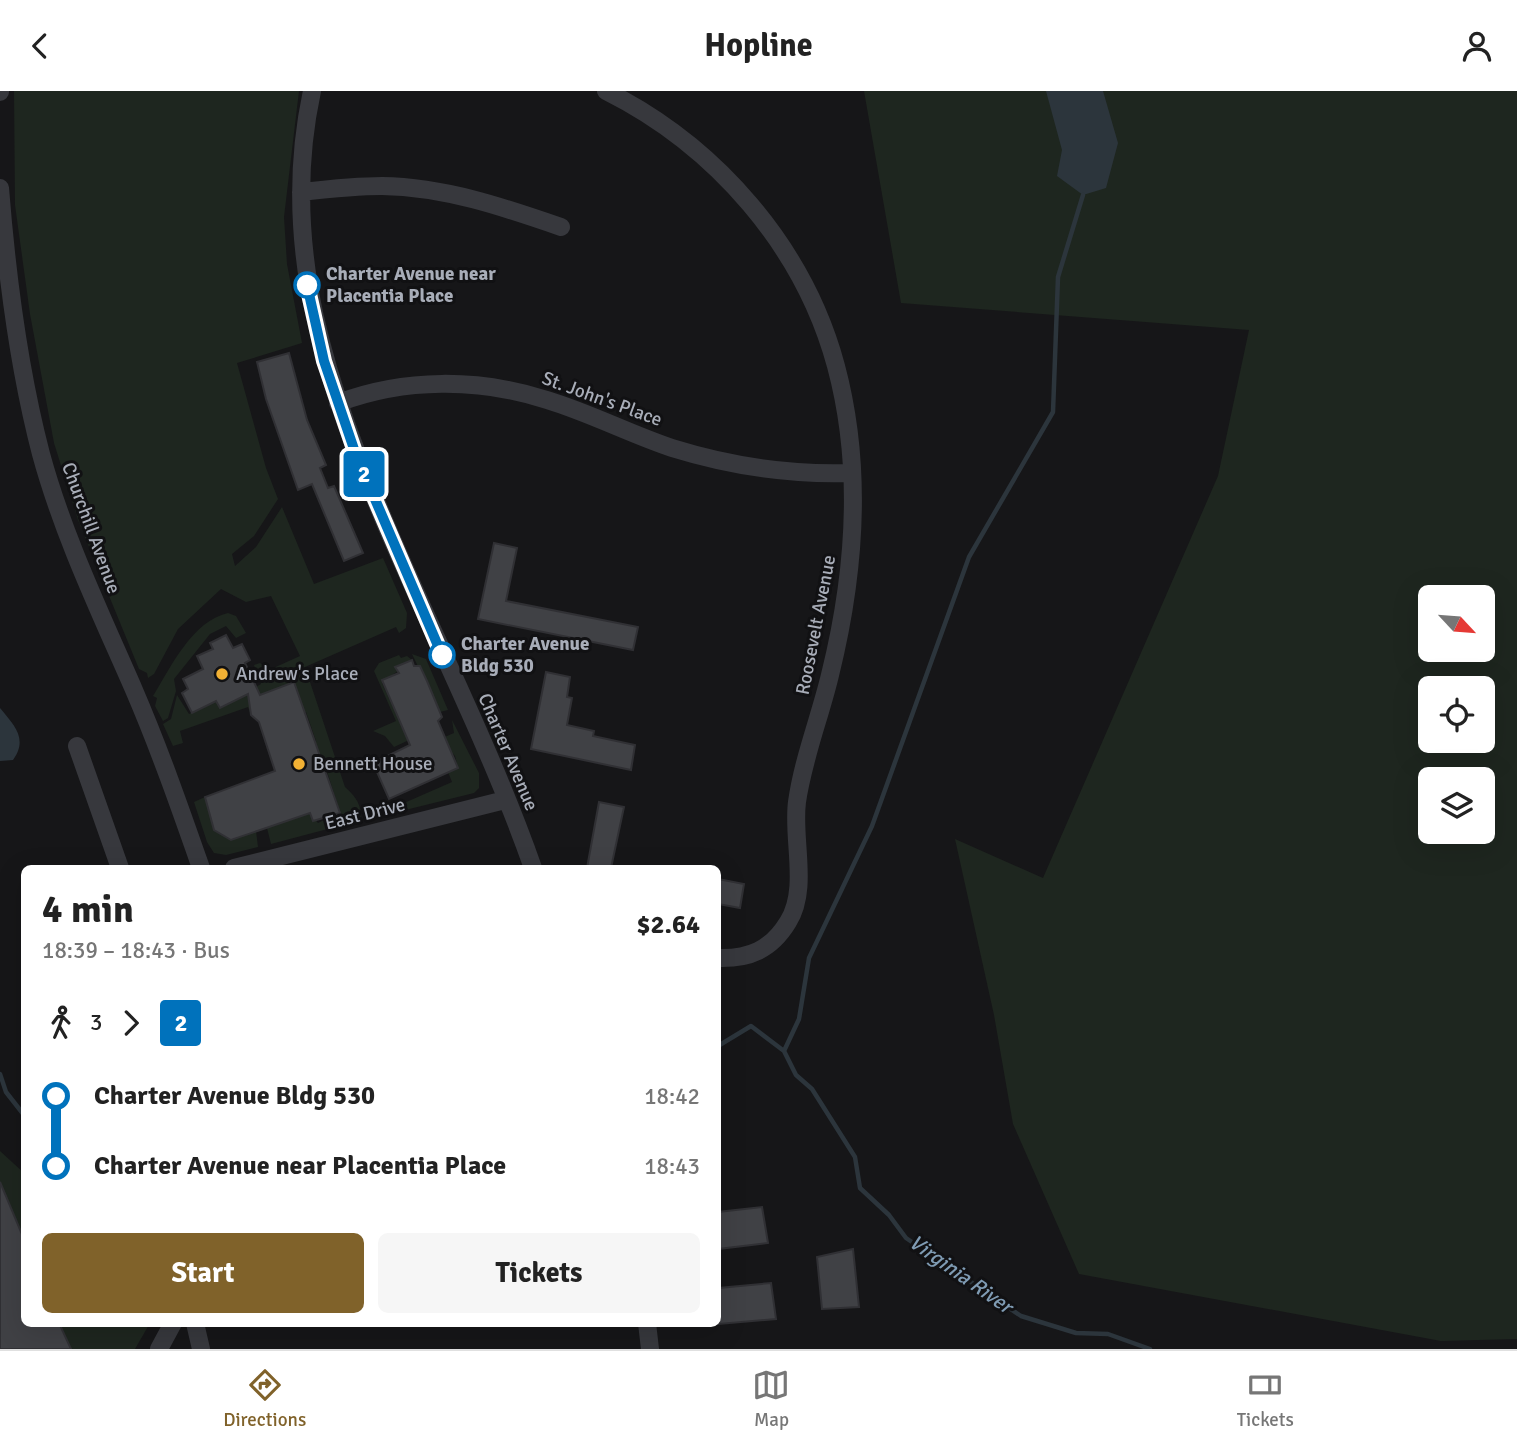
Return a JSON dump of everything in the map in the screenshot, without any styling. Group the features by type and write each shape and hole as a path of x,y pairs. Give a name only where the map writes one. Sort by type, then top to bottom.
{"street":[{"name":"Charter Avenue","path":"312,91 302,156 301,192 307,285 324,361 356,455 532,865"},
{"name":"Roosevelt Avenue","path":"606,91 643,110 676,133 710,163 785,248 810,294 836,365 850,432 852,558 837,646 797,802 797,889 794,906 790,920 768,947 746,956 721,958"},
{"path":"301,192 381,186 451,193 507,208 561,227"},
{"name":"Churchill Avenue","path":"0,187 3,270 28,398 55,496 79,563 159,750 200,865"},
{"name":"St. John's Place","path":"338,403 367,392 416,384 505,389 548,400 672,448 711,458 764,469 821,474 851,473"},
{"path":"77,746 119,865"},
{"name":"East Drive","path":"246,865 505,800"},
{"path":"159,1349 171,1327"},
{"path":"196,1327 201,1349"},
{"path":"647,1327 650,1349"}],"shaded area":[{"path":"14,91 299,91 284,217 287,264 302,343 237,363 266,468 278,499 254,536 232,554 235,566 256,547 282,507 314,584 383,558 407,613 406,628 399,633 396,627 305,667 345,787 359,805 360,819 354,822 271,844 267,828 310,813 318,823 340,812 322,756 318,757 313,742 316,741 306,712 302,713 294,683 251,715 248,707 180,731 183,743 173,746 163,724 171,719 177,695 189,714 216,701 220,708 261,684 254,665 260,663 269,670 300,656 271,596 246,602 221,589 178,629 154,674 148,678 147,673 139,669 78,520 54,443 30,314 15,205"},
{"path":"864,91 1517,91 1517,1339 1441,1341 1079,1274 1013,1124 994,1015 955,839 1043,878 1218,476 1249,330 901,303"},
{"path":"1046,91 1103,91 1118,143 1106,188 1083,195 1057,176 1062,150"},
{"path":"228,613 236,616 246,633 236,638 226,626 210,634 174,679 176,691 168,718 163,721 155,706 157,698 153,696 167,672 193,635 215,618"},
{"path":"412,654 426,659 448,710 440,712"},
{"path":"399,655 412,660 382,683 404,732 420,735 394,747 385,736 373,731 396,721 374,671 379,663"},
{"path":"0,708 18,733 19,746 13,760 0,761"},
{"path":"452,720 479,773 479,788 474,793 393,813 395,807 452,782 448,772 458,768 455,756 440,739 454,733"},
{"path":"205,797 217,832 231,840 256,831 258,847 226,855 214,853 207,842 194,802"},
{"path":"0,1151 21,1170 21,1327 148,1327 135,1349 0,1349"}],"building":[{"path":"289,353 307,420 326,465 320,468 328,488 334,486 363,553 344,561 312,484 298,490 266,399 257,362"},
{"path":"494,543 517,548 506,601 638,627 633,650 478,619"},
{"name":"Bennett House","path":"226,635 233,648 242,644 250,660 245,663 260,695 294,682 340,813 313,821 310,813 231,840 214,830 205,797 275,771 259,722 251,715 248,694 220,708 216,701 192,713 182,693 188,689 183,679 203,669 197,656 213,649 210,643"},
{"path":"412,660 414,666 420,666 427,681 442,717 438,721 458,768 389,799 373,763 410,745 382,680 399,673 395,667"},
{"path":"546,672 570,677 567,697 572,698 567,725 594,731 593,736 635,745 631,770 531,749"},
{"path":"599,802 624,807 612,865 588,865"},
{"path":"721,880 744,884 740,908 721,905"},
{"path":"0,1182 21,1232 21,1327 61,1327 71,1349 0,1349"},
{"path":"762,1207 768,1243 721,1249 721,1212"},
{"path":"853,1249 859,1307 822,1309 817,1257"},
{"path":"771,1283 776,1319 721,1324 721,1288"}],"waterway":[{"path":"784,1051 799,1019 809,958 872,826 969,557 1053,412 1058,277 1083,195"},
{"name":"Virginia River","path":"721,1044 751,1026 784,1051 796,1075 812,1089 855,1157 860,1188 889,1215 906,1238 1021,1316 1076,1333 1108,1334 1150,1349"},
{"name":"Virginia River","path":"0,1074 6,1092 21,1111"}],"bus line":[{"name":"2","path":"307,285 324,361 356,455 442,655"}],"place":[{"name":"Charter Avenue near Placentia Place","path":"307,285"},
{"name":"Charter Avenue Bldg 530","path":"442,655"},
{"name":"Andrew's Place","path":"222,674"},
{"name":"Bennett House","path":"299,764"}]}
